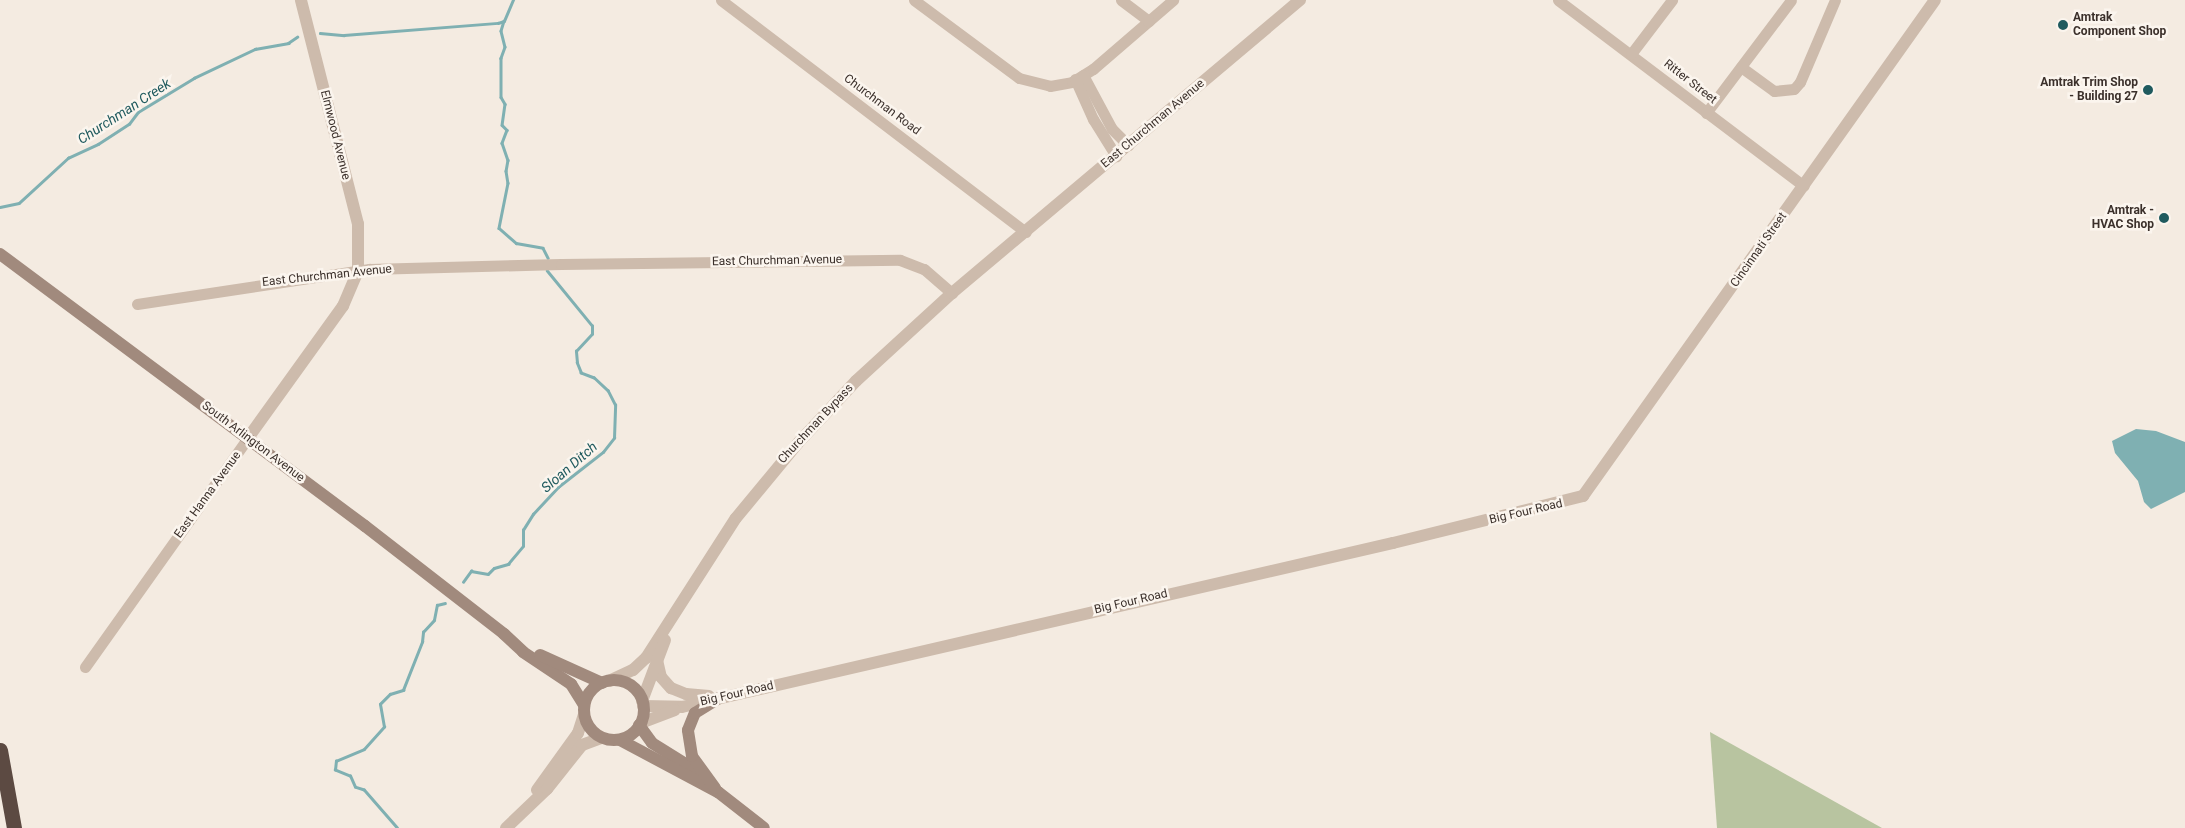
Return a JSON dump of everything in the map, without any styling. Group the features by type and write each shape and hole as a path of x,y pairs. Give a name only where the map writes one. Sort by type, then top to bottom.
{"highway":[{"path":"0,750 14,828"}],"main road":[{"name":"South Arlington Avenue","path":"0,254 248,438 504,634 522,652 571,684 584,710"},
{"name":"South Arlington Avenue","path":"504,634 574,673 605,682"},
{"path":"620,740 631,735 640,724 643,704 633,687 605,682 590,692 584,710 590,728 601,738 620,740 718,792 764,828"},
{"path":"718,792 692,756 688,730 695,713 721,697"},
{"path":"640,724 652,743 706,777"}],"street":[{"name":"Elmwood Avenue","path":"301,0 358,224 358,270"},
{"name":"Churchman Road","path":"721,0 1026,232"},
{"path":"914,0 1030,83 1050,86 1079,77 1173,0"},
{"path":"1121,0 1149,21"},
{"name":"East Churchman Avenue","path":"137,304 358,270 561,264 900,260 924,269 952,294 1300,0"},
{"name":"Ritter Street","path":"1558,0 1804,186"},
{"path":"1631,54 1672,0"},
{"path":"1706,113 1791,0"},
{"path":"1741,67 1774,91 1786,92 1796,87 1835,0"},
{"name":"Cincinnati Street","path":"1580,498 1594,484 1935,0"},
{"path":"1079,77 1112,128 1128,145"},
{"path":"1079,77 1093,119 1116,156"},
{"name":"East Hanna Avenue","path":"85,667 343,306 358,270"},
{"name":"Churchman Bypass","path":"605,682 633,670 646,658 700,570 750,500 804,436 856,381 952,294"},
{"name":"Big Four Road","path":"640,724 682,706 1580,498"},
{"name":"Churchman Bypass","path":"643,704 657,660 700,570"},
{"path":"657,660 662,677 671,688 686,694 721,697"},
{"name":"Big Four Road","path":"643,704 682,706"},
{"path":"519,814 578,732 584,710"},
{"path":"506,828 547,789 582,745 601,738"}],"green space":[{"path":"1710,732 1882,828 1717,828"}],"water":[{"path":"2136,429 2156,431 2185,442 2185,492 2151,509 2144,502 2138,481 2115,453 2112,441"}],"waterway":[{"name":"Churchman Creek","path":"320,33 344,35 498,23 504,21 513,0"},
{"name":"Sloan Ditch","path":"504,21 501,31 505,47 501,58 501,97 505,104 502,125 507,130 502,143 508,160 506,171 508,183 499,228 516,243 543,248 548,258"},
{"name":"Churchman Creek","path":"0,207 19,203 68,158 98,144 129,124 138,112 194,78 255,49 288,43 297,37"},
{"name":"Sloan Ditch","path":"463,582 471,571 488,574 494,568 508,564 523,546 523,530 533,514 558,487 603,452 614,438 615,405 608,391 594,378 581,373 577,363 576,351 592,334 592,326 547,271"},
{"name":"Sloan Ditch","path":"397,828 364,790 355,787 350,776 335,770 336,761 364,749 384,727 380,704 390,694 403,690 422,642 423,632 434,620 437,605 445,603"}],"place":[{"name":"Amtrak Component Shop","path":"2063,25"},
{"name":"Amtrak Trim Shop - Building 27","path":"2148,90"},
{"name":"Amtrak - HVAC Shop","path":"2164,218"}]}
